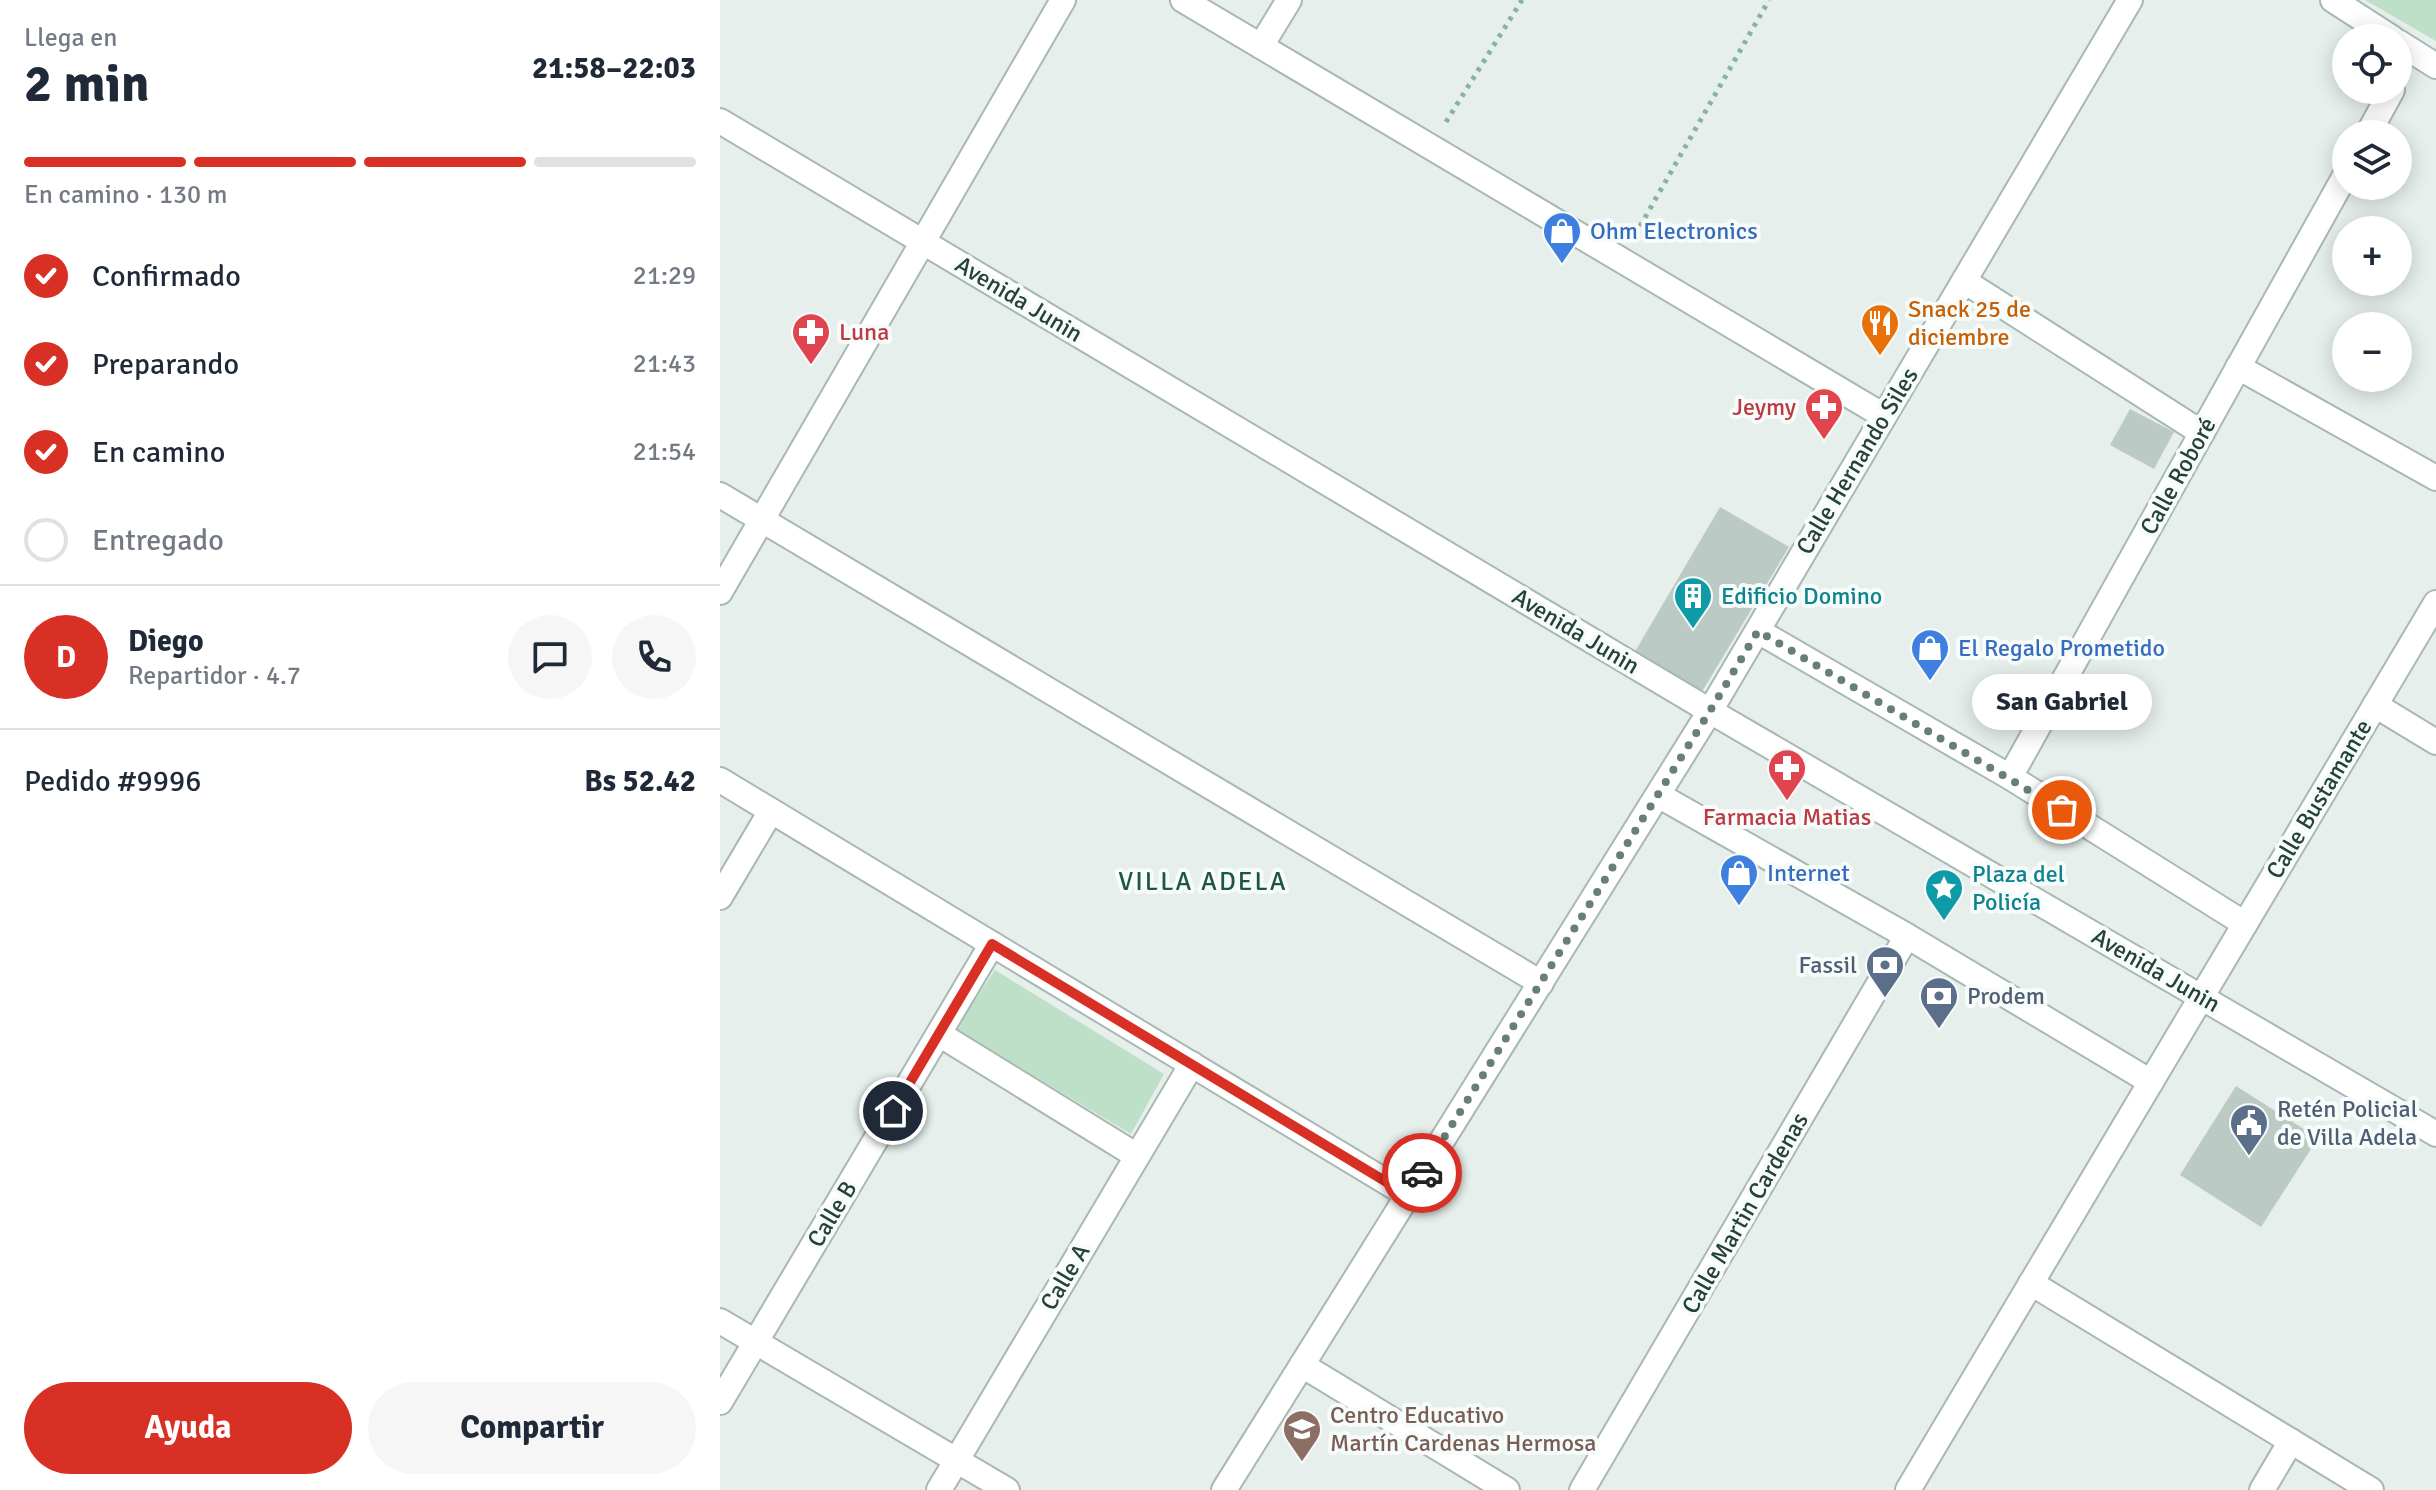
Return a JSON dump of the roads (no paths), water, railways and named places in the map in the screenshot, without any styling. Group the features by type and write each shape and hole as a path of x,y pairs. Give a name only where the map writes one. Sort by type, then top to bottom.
{"street":[{"path":"720,592 1063,0"},
{"path":"1183,0 1884,416"},
{"path":"1261,46 1289,0"},
{"name":"Calle Hernando Siles","path":"1224,1490 1710,711 2130,0"},
{"path":"2333,0 2370,24"},
{"path":"2412,51 2436,66"},
{"name":"Avenida Junin","path":"720,121 1710,711 2436,1134"},
{"name":"Calle Roboré","path":"2010,777 2332,199"},
{"path":"1964,281 2202,433"},
{"path":"2238,367 2436,478"},
{"path":"720,495 1541,983"},
{"name":"Calle Bustamante","path":"1908,1490 2436,603"},
{"path":"1758,631 2010,777 2245,924"},
{"path":"2375,705 2436,742"},
{"path":"720,780 1408,1195"},
{"path":"1658,795 1907,936 2151,1082"},
{"path":"720,897 771,811"},
{"name":"Calle Martin Cardenas","path":"1582,1490 1907,936"},
{"name":"Calle B","path":"720,1402 992,944"},
{"path":"939,1034 1137,1156"},
{"name":"Calle A","path":"939,1490 1192,1064"},
{"path":"2031,1283 2371,1490"},
{"path":"720,1321 1007,1490"},
{"path":"1302,1365 1507,1490"},
{"path":"2262,1490 2291,1441"}],"place":[{"name":"Ohm Electronics","path":"1562,265"},
{"name":"Snack 25 de diciembre","path":"1880,357"},
{"name":"Luna","path":"811,366"},
{"name":"Jeymy","path":"1824,441"},
{"name":"Edificio Domino","path":"1693,630"},
{"name":"El Regalo Prometido","path":"1930,682"},
{"name":"Farmacia Matias","path":"1787,802"},
{"name":"San Gabriel","path":"2062,810"},
{"name":"Internet","path":"1739,907"},
{"name":"Plaza del Policía","path":"1944,922"},
{"name":"Fassil","path":"1885,999"},
{"name":"Prodem","path":"1939,1030"},
{"name":"Retén Policial de Villa Adela","path":"2249,1157"},
{"name":"Centro Educativo Martín Cardenas Hermosa","path":"1302,1463"}],"district":[{"name":"VILLA ADELA","path":"1203,882"}]}
